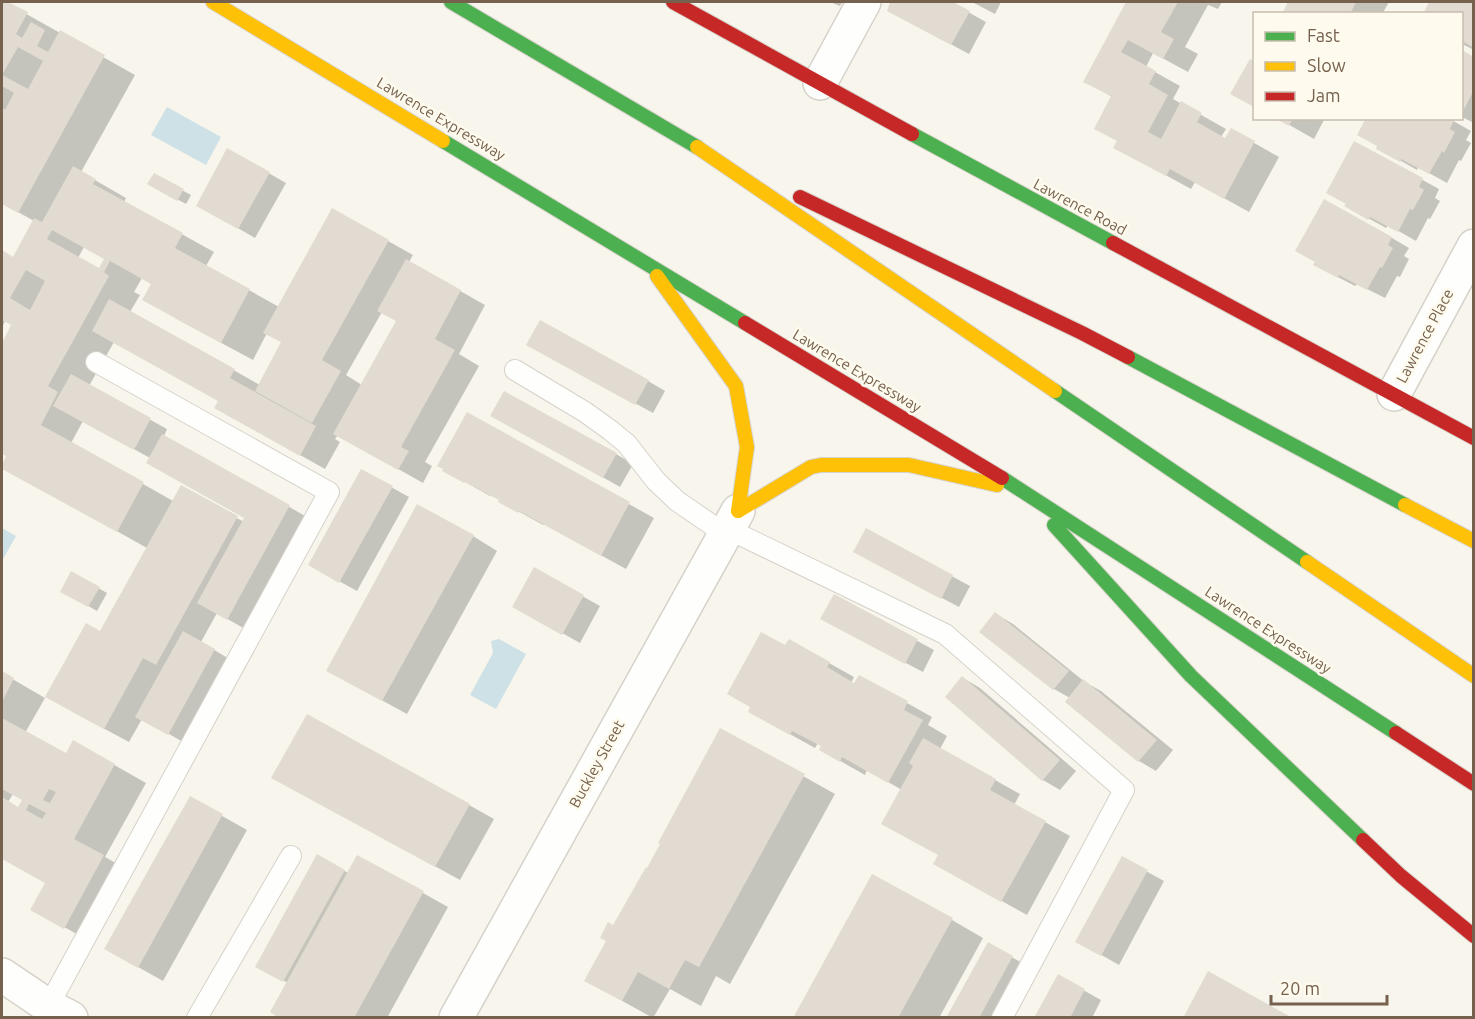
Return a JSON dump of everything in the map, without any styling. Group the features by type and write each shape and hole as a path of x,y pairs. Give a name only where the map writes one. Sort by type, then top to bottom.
{"main road":[{"name":"Lawrence Expressway","path":"213,2 1024,491 1473,784"},
{"path":"451,2 698,148 1473,676"},
{"name":"Lawrence Road","path":"678,3 978,171 1473,438"},
{"path":"698,148 1082,333 1473,541"},
{"path":"649,264 736,386 747,447 730,525"},
{"path":"730,525 811,467 821,465 909,465 1024,491 1191,676 1401,876 1473,936"}],"street":[{"path":"820,83 864,2"},
{"name":"Lawrence Place","path":"1394,394 1473,246"},
{"name":"Buckley Street","path":"456,1017 730,525"},
{"path":"2,975 54,1014"}],"lane":[{"path":"54,1014 329,492 96,362"},
{"path":"514,370 585,412 610,430 627,444 656,481 677,501 730,525 945,634 1124,790 1002,1017"},
{"path":"197,1017 291,856"}],"shaded area":[{"path":"167,107 221,137 206,165 151,135"},
{"path":"2,528 16,536 2,561"},
{"path":"499,639 526,654 496,709 470,695 493,653 491,641"}],"building":[{"path":"2,2 8,2 28,12 16,34 22,38 31,22 45,30 37,46 48,52 60,30 105,55 18,213 2,204 2,107 5,110 14,93 2,86","holes":["18,47 43,61 28,89 2,75"]},
{"path":"890,2 953,2 970,11 951,45 887,11"},
{"path":"1126,2 1178,2 1161,32 1174,39 1163,59 1128,40 1121,52 1156,71 1149,84 1168,95 1148,132 1161,139 1181,101 1202,113 1197,122 1225,138 1231,128 1255,141 1224,199 1170,169 1166,176 1113,148 1117,141 1094,129 1111,96 1083,82"},
{"path":"1288,2 1356,2 1351,12 1283,12"},
{"path":"1429,2 1474,2 1474,48 1464,42 1463,44 1463,12 1424,12"},
{"path":"1463,51 1474,57 1474,95 1472,94 1463,111"},
{"path":"1250,59 1253,60 1253,106 1230,94"},
{"path":"1278,120 1292,120 1289,126"},
{"path":"1365,120 1454,120 1450,129 1455,132 1429,174 1376,149 1377,146 1357,135"},
{"path":"1354,141 1423,178 1419,187 1424,190 1413,210 1410,209 1398,232 1370,217 1368,220 1326,193"},
{"path":"227,148 270,172 238,229 196,206"},
{"path":"73,166 96,179 93,184 183,233 175,248 250,289 221,343 142,300 151,284 110,261 104,272 109,276 48,386 58,392 41,425 144,482 117,532 2,469 6,456 2,454 2,343 11,325 2,320 2,250 13,257 34,218 42,222","holes":["52,230 104,259 99,268 47,239","26,270 45,281 30,310 10,298"]},
{"path":"154,173 184,189 177,201 147,184"},
{"path":"1324,199 1392,237 1388,245 1393,248 1367,290 1339,275 1338,278 1313,265 1315,262 1295,251"},
{"path":"332,208 389,240 322,360 341,371 312,423 255,391 281,342 263,333"},
{"path":"406,259 461,290 435,339 455,350 401,447 409,451 398,470 333,434 396,321 377,311"},
{"path":"109,299 235,369 230,378 316,426 300,456 214,408 218,401 92,331"},
{"path":"540,320 649,380 635,405 526,345"},
{"path":"71,374 151,418 134,450 53,406"},
{"path":"504,391 617,453 603,478 490,416"},
{"path":"467,412 630,502 601,556 519,511 518,513 498,502 499,500 442,471 443,469 437,466"},
{"path":"162,434 290,505 227,620 197,603 244,518 146,463"},
{"path":"361,469 393,486 339,583 308,565"},
{"path":"181,485 238,516 156,665 143,658 104,729 45,697 86,623 100,631"},
{"path":"417,504 474,535 382,701 326,671"},
{"path":"866,528 953,575 941,599 853,552"},
{"path":"534,567 584,595 562,635 512,607"},
{"path":"71,571 100,587 88,607 60,592"},
{"path":"834,594 918,639 905,664 820,619"},
{"path":"995,612 1069,671 1053,690 979,632"},
{"path":"183,631 215,649 168,735 135,717"},
{"path":"761,632 785,645 789,639 830,662 827,667 854,683 859,675 908,701 904,710 923,720 888,783 842,757 840,762 819,750 821,746 792,731 790,735 748,712 750,707 727,694"},
{"path":"2,671 14,678 2,702"},
{"path":"962,676 1060,760 1042,781 945,697"},
{"path":"1083,679 1157,740 1138,762 1065,702"},
{"path":"307,714 470,804 435,867 271,778"},
{"path":"2,718 66,753 73,740 115,764 74,839 104,855 64,929 30,910 45,883 2,859 2,797 18,807 22,800 2,789","holes":["49,789 56,792 50,803 43,800","29,804 46,813 42,819 26,810"]},
{"path":"720,728 805,774 699,967 685,960 669,989 638,972 622,1001 584,981 606,941 600,938 608,922 613,925 647,868 660,844 658,843"},
{"path":"923,738 996,779 990,790 1046,821 1001,902 933,864 938,855 881,824 913,766 909,763"},
{"path":"190,796 223,814 138,968 104,949"},
{"path":"317,854 345,870 283,982 255,967"},
{"path":"357,855 424,891 354,1018 279,1018 270,1012"},
{"path":"1122,856 1148,870 1101,956 1075,942"},
{"path":"872,874 953,918 898,1018 793,1018"},
{"path":"988,942 1013,956 979,1018 946,1018"},
{"path":"1208,971 1289,1016 1288,1018 1183,1018"},
{"path":"1058,974 1085,989 1070,1018 1034,1018"}],"traffic: fast":[{"path":"451,2 697,147"},
{"path":"912,134 1113,243"},
{"path":"443,141 745,323"},
{"path":"1128,357 1405,505"},
{"path":"1055,391 1307,562"},
{"path":"1002,478 1396,733"},
{"path":"1054,525 1191,676 1363,840"}],"traffic: slow":[{"path":"213,2 443,141"},
{"path":"697,147 1055,391"},
{"path":"657,276 736,386 747,447 738,511"},
{"path":"738,511 811,467 821,465 909,465 997,485"},
{"path":"1405,505 1474,541"},
{"path":"1307,562 1474,676"}],"traffic: jam":[{"path":"673,2 912,134"},
{"path":"800,197 1128,357"},
{"path":"1113,243 1474,438"},
{"path":"745,323 1002,478"},
{"path":"1396,733 1474,784"},
{"path":"1363,840 1401,876 1474,936"}]}
